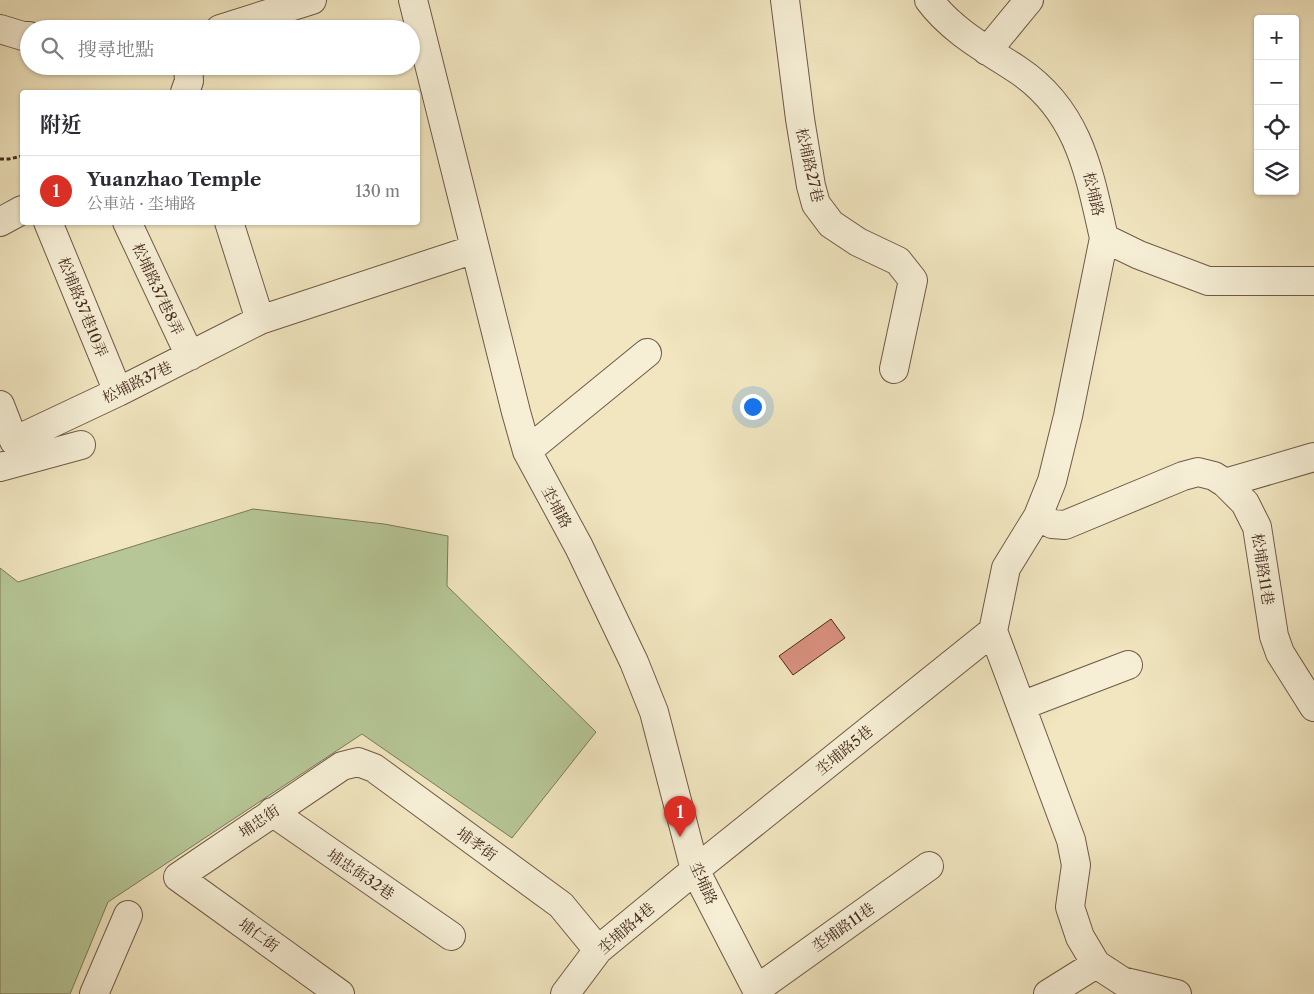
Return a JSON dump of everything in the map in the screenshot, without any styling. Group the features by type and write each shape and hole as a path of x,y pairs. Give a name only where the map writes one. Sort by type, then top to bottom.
{"street":[{"path":"249,20 312,0"},
{"name":"坔埔路","path":"413,0 418,20"},
{"name":"松埔路27巷","path":"785,0 800,118 811,186 816,204 831,224 858,242 898,261 914,280 894,369"},
{"name":"松埔路","path":"929,0 961,33 1020,71 1048,96 1073,130 1087,165 1104,238"},
{"path":"987,51 1029,0"},
{"name":"坔埔路","path":"420,28 527,451 579,547 634,662 654,712 696,870 758,991"},
{"path":"0,29 20,34"},
{"path":"186,90 189,81 189,75"},
{"path":"0,222 20,211"},
{"name":"松埔路37巷10弄","path":"49,225 118,392"},
{"name":"松埔路37巷8弄","path":"127,225 190,356"},
{"path":"230,225 260,320"},
{"path":"1177,994 1122,981 1096,964 1080,937 1070,907 1076,866 1072,840 993,631 1006,568 1038,516 1052,480 1068,416 1104,238 1138,255 1208,281 1314,281"},
{"name":"松埔路37巷","path":"0,405 14,441 118,392 260,320 475,249"},
{"path":"527,451 647,353"},
{"path":"0,467 81,445"},
{"path":"1225,483 1314,456"},
{"name":"松埔路11巷","path":"1038,516 1052,524 1065,525 1183,476 1198,472 1214,476 1225,483 1245,503 1257,527 1274,636 1280,653 1314,707"},
{"name":"坔埔路5巷","path":"696,870 993,631"},
{"path":"1021,706 1128,665"},
{"name":"埔孝街","path":"342,766 358,762 374,768 560,905 598,950"},
{"name":"埔忠街","path":"178,877 342,766"},
{"name":"埔忠街32巷","path":"272,812 451,936"},
{"name":"坔埔路11巷","path":"758,991 929,866"},
{"name":"坔埔路4巷","path":"565,994 598,950 696,870"},
{"name":"埔仁街","path":"178,877 340,994"},
{"path":"94,994 128,915"},
{"path":"1048,994 1096,964"}],"path":[{"path":"0,159 9,160 20,157"}],"green space":[{"path":"253,509 384,524 448,536 447,586 596,732 512,838 362,734 108,902 70,994 0,994 0,568 18,582"}],"building":[{"path":"831,619 845,638 793,675 779,656"}],"place":[{"name":"Yuanzhao Temple","path":"680,837"}]}
